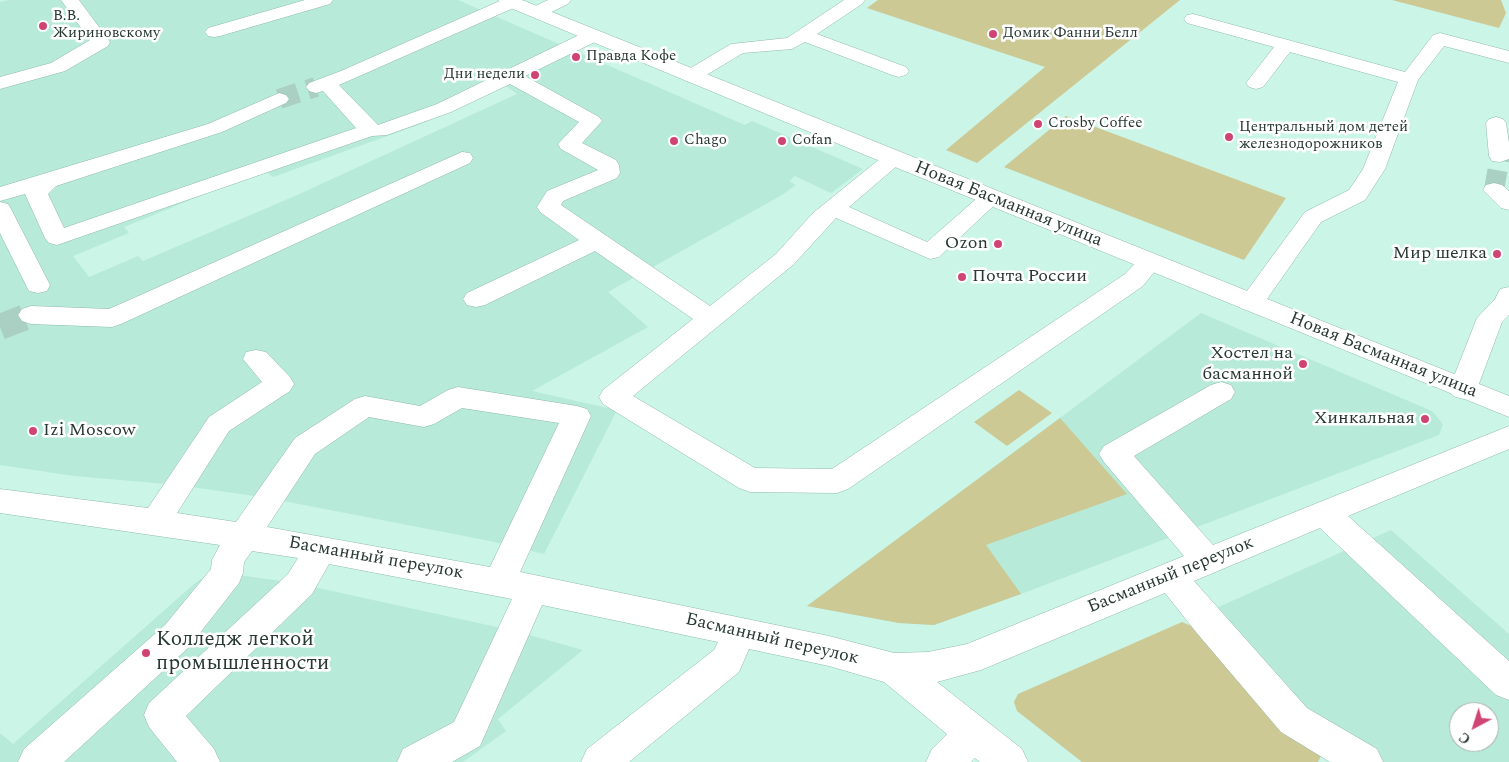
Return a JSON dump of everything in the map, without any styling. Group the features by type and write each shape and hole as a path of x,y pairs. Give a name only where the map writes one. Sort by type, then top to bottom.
{"street":[{"path":"0,83 58,67 101,42 70,0"},
{"path":"214,32 324,0"},
{"path":"537,12 562,0"},
{"path":"691,76 738,48 792,42 856,0"},
{"path":"370,130 321,85 348,75 509,1"},
{"name":"Новая Басманная улица","path":"509,1 990,198 1509,407"},
{"path":"1192,19 1409,79"},
{"path":"803,35 899,71"},
{"path":"48,181 36,193 57,238 370,130 380,131 444,108 592,36"},
{"path":"1252,303 1313,217 1357,195 1374,169 1409,79 1440,39 1509,58"},
{"path":"1256,82 1286,45"},
{"path":"511,76 592,121 569,144 608,165 609,173 555,196 548,207 711,319"},
{"path":"0,194 48,181 216,128 279,99"},
{"path":"31,315 112,318 462,158"},
{"path":"894,159 821,218 785,259 613,397 750,480 837,481 1134,280 1150,262"},
{"path":"833,208 930,252 990,198"},
{"path":"0,209 38,285"},
{"path":"476,299 596,241"},
{"path":"1463,389 1490,318 1507,302 1509,296"},
{"path":"156,522 178,484 219,424 280,384 256,359"},
{"path":"1208,561 1114,454 1221,392"},
{"path":"37,762 177,636 227,573 228,560 305,446 365,406 424,417 458,397 577,416 499,582"},
{"name":"Басманный переулок","path":"0,501 156,522 322,548 534,589 829,651 894,669 928,668 969,659 1509,437"},
{"path":"1324,513 1509,684"},
{"path":"201,762 162,715 300,584 322,548"},
{"path":"1171,576 1208,622 1294,720 1364,762"},
{"path":"416,762 467,734 534,589"},
{"path":"600,762 727,661 739,632"},
{"path":"894,669 1009,762"},
{"path":"945,762 974,733"}],"shaded area":[{"path":"9,0 458,0 745,125 752,121 863,169 831,193 795,176 789,181 796,185 782,195 608,292 648,327 532,391 617,410 544,554 490,541 268,498 178,485 74,476 0,465 0,2","holes":["506,86 517,94 295,196 143,261 138,256 89,277 73,256 129,233 124,227 264,170 273,177 421,124"]},
{"path":"878,0 1180,0 977,163 946,150 1045,67 867,8"},
{"path":"1392,0 1501,0 1506,13 1499,28"},
{"path":"1066,116 1286,198 1244,260 1004,167"},
{"path":"1201,313 1432,411 1443,424 1439,435 1021,594 934,625 899,623 807,606"},
{"path":"1019,390 1052,413 1007,446 974,422"},
{"path":"1060,418 1127,494 986,545 1021,594 934,625 899,623 807,606"},
{"path":"1391,530 1509,634 1509,762 1336,762 1214,609"},
{"path":"212,571 300,584 515,631 583,650 498,719 506,731 463,762 0,762 0,733 13,744 194,584"},
{"path":"1182,622 1196,628 1322,754 1318,762 1082,762 1017,711 1014,702 1018,694"}],"tunnel":[{"path":"279,99 316,87"},
{"path":"1494,190 1500,156"},
{"path":"0,327 31,315"}],"place":[{"name":"В.В. Жириновскому","path":"43,26"},
{"name":"Домик Фанни Белл","path":"993,34"},
{"name":"Правда Кофе","path":"576,57"},
{"name":"Дни недели","path":"535,75"},
{"name":"Crosby Coffee","path":"1038,124"},
{"name":"Центральный дом детей железнодорожников","path":"1229,137"},
{"name":"Chago","path":"674,141"},
{"name":"Cofan","path":"782,141"},
{"name":"Ozon","path":"998,244"},
{"name":"Мир шелка","path":"1497,254"},
{"name":"Почта России","path":"962,277"},
{"name":"Хостел на басманной","path":"1303,364"},
{"name":"Хинкальная","path":"1425,419"},
{"name":"Izi Moscow","path":"33,431"},
{"name":"Колледж легкой промышленности","path":"146,653"}]}
